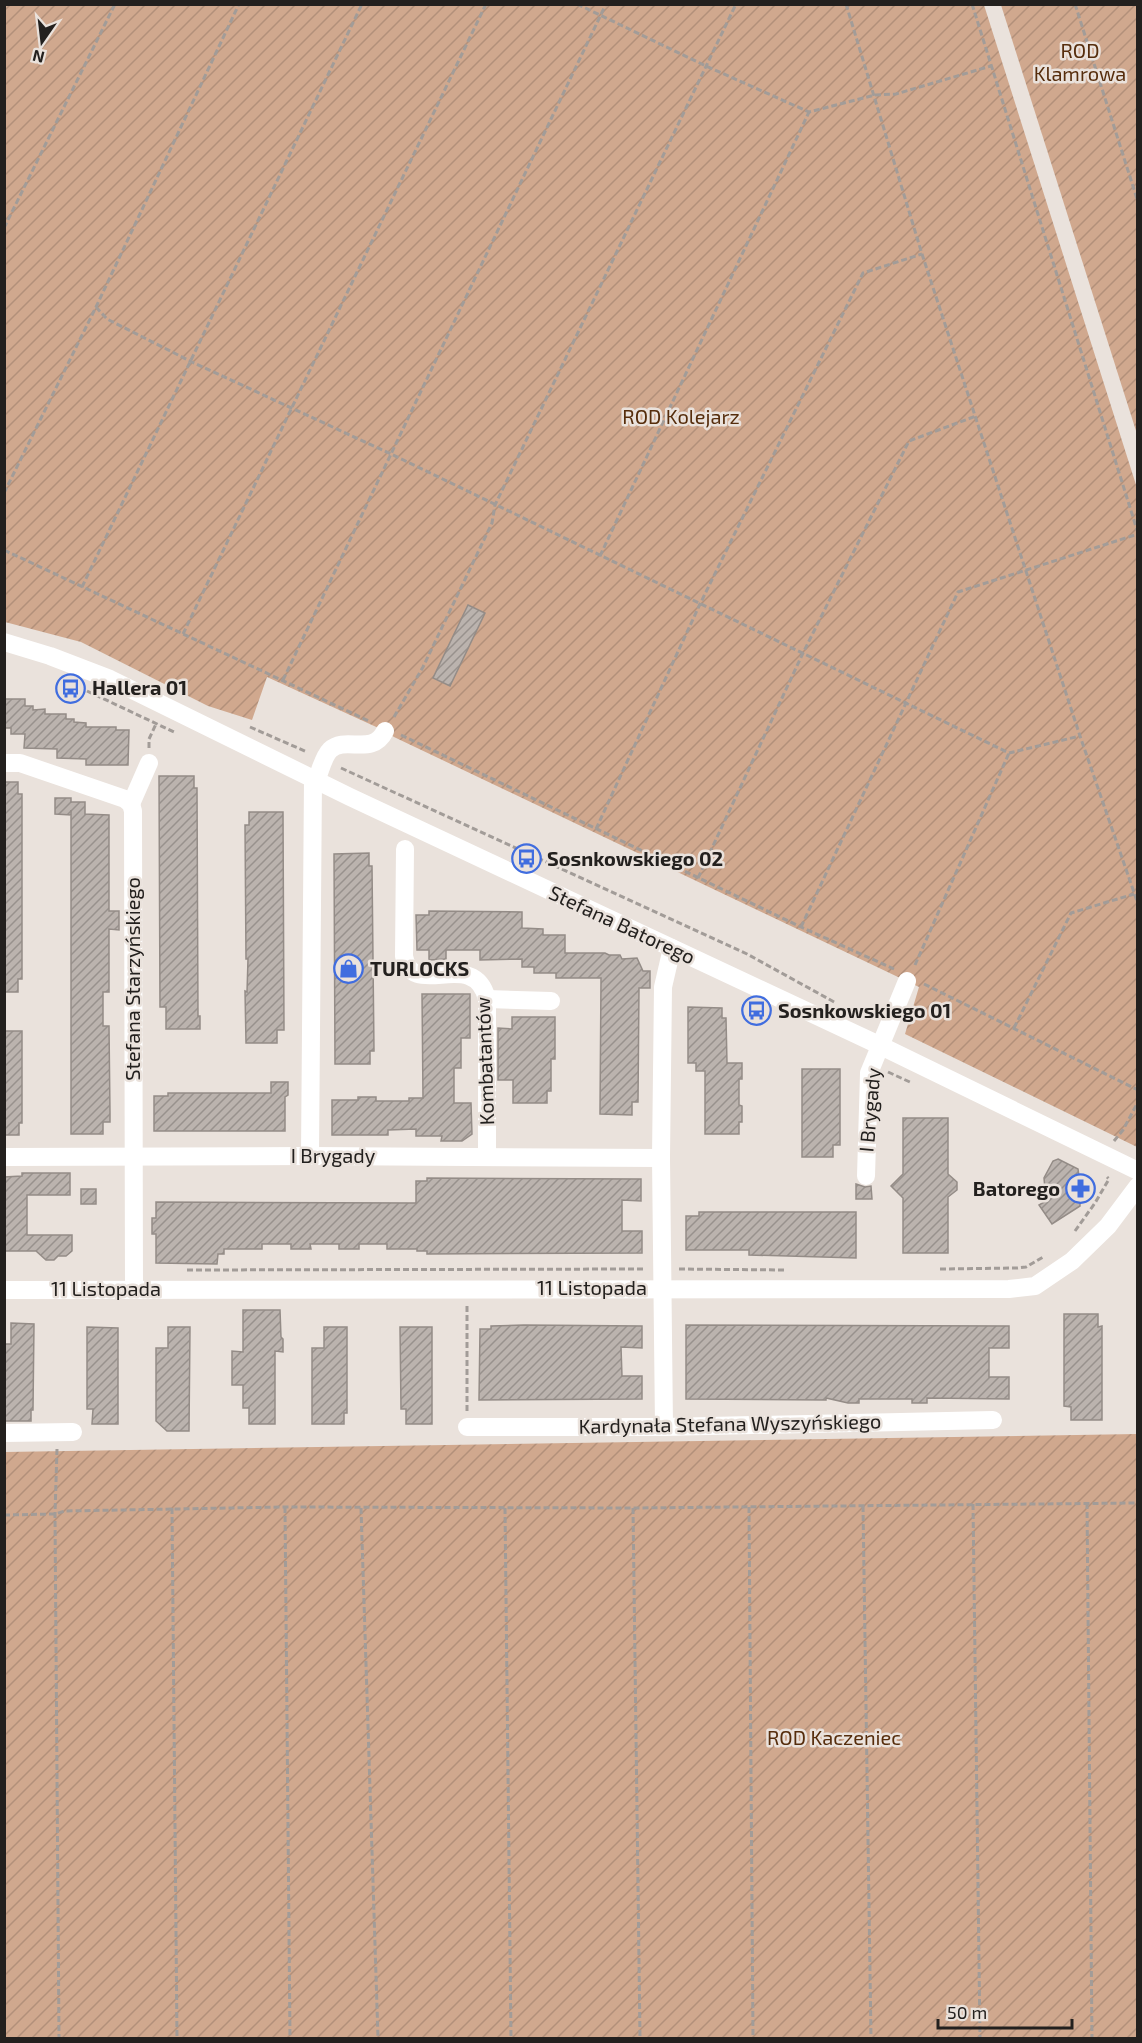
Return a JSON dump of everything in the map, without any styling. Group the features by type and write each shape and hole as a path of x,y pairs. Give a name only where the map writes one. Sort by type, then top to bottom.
{"street":[{"name":"Stefana Batorego","path":"4,642 50,656 110,679 314,780 879,1045 1109,1149 1137,1172"},
{"path":"310,1156 314,780 330,751 339,746 370,745 381,740 386,730"},
{"path":"4,763 20,763 125,799 131,804 149,763"},
{"name":"Stefana Starzyńskiego","path":"131,804 133,811 134,1289"},
{"name":"Kombatantów","path":"405,849 404,956 406,966 412,973 422,975 468,976 478,981 487,999 487,1157"},
{"path":"664,1427 661,1158 663,987 672,948"},
{"name":"I Brygady","path":"866,1176 869,1073 909,979"},
{"path":"487,999 551,1001"},
{"name":"I Brygady","path":"4,1157 661,1158"},
{"name":"11 Listopada","path":"4,1290 663,1278 1009,1289 1035,1286 1072,1261 1108,1226 1137,1186"},
{"name":"Kardynała Stefana Wyszyńskiego","path":"467,1428 664,1427 993,1420"},
{"path":"4,1433 67,1432"}],"path":[{"path":"4,228 115,4"},
{"path":"4,493 96,308 239,4"},
{"path":"82,587 362,4"},
{"path":"183,634 486,4"},
{"path":"577,4 809,112 875,95 896,94 991,66"},
{"path":"283,680 606,4"},
{"path":"386,730 423,667 492,523 495,505 736,4"},
{"path":"846,4 922,254 1137,904"},
{"path":"801,927 958,592 1137,534 972,4"},
{"path":"1075,4 1137,202"},
{"path":"600,556 809,112"},
{"path":"596,829 700,604 863,273 922,254"},
{"path":"96,308 107,319 192,362 391,454 1009,753 1080,736"},
{"path":"698,878 803,653 909,441 975,416"},
{"path":"4,550 283,680 1014,1028 1137,1090"},
{"path":"149,763 149,739 156,724"},
{"path":"248,725 747,954 836,1004"},
{"path":"909,979 1009,753"},
{"path":"1014,1028 1071,913 1134,894"},
{"path":"1109,1149 1123,1130 1137,1102"},
{"path":"1109,1149 1121,1145"},
{"path":"1068,1238 1095,1203 1109,1179"},
{"path":"939,1269 1026,1267 1054,1251"},
{"path":"187,1270 663,1278 788,1270"},
{"path":"467,1299 467,1428"},
{"path":"59,2038 55,1514 57,1441 67,1432"},
{"path":"1088,1503 1092,2038"},
{"path":"4,1515 172,1508 633,1508 1137,1503"},
{"path":"974,1504 980,2038"},
{"path":"863,1506 871,2038"},
{"path":"748,1507 753,2038"},
{"path":"172,1508 177,2038"},
{"path":"285,1508 290,2038"},
{"path":"361,1508 378,2038"},
{"path":"506,1508 511,2038"},
{"path":"633,1508 640,2038"}],"green space":[{"name":"ROD Kolejarz","path":"4,5 984,5 1137,488 1137,1147 905,1034 919,987 385,731 267,677 252,720 208,706 81,642 5,622"},
{"name":"ROD Klamrowa","path":"1001,5 1137,5 1137,434"},
{"name":"ROD Kaczeniec","path":"1137,1434 1137,2038 5,2038 5,1452"}],"building":[{"path":"468,605 485,613 450,686 433,678"},
{"path":"4,699 25,699 25,706 33,706 33,710 45,709 45,714 66,714 66,719 86,723 86,727 116,727 116,730 129,730 128,765 86,765 86,759 57,758 57,749 24,748 25,734 11,734 11,728 4,728"},
{"path":"159,776 194,776 194,788 197,788 198,1016 200,1016 200,1029 166,1029 166,1007 160,1007"},
{"path":"4,782 18,782 18,794 22,794 22,979 18,979 18,992 4,992"},
{"path":"55,798 71,798 71,802 85,802 85,814 109,815 109,911 119,911 119,930 109,929 109,992 103,992 103,1026 109,1026 110,1122 103,1122 103,1134 71,1134 71,815 55,814"},
{"path":"249,812 283,812 284,1030 277,1030 277,1043 246,1043 245,991 247,992 248,959 246,959 245,825 249,825"},
{"path":"369,853 369,866 372,866 374,1051 370,1051 370,1064 335,1064 334,854"},
{"path":"429,911 522,912 522,928 543,929 543,935 565,935 565,953 605,953 620,955 622,959 637,958 643,971 650,971 650,988 639,988 638,1102 632,1102 632,1115 600,1114 601,978 556,978 556,973 534,973 534,967 522,967 522,959 480,960 480,950 446,950 446,959 429,960 429,950 417,950 416,915 429,915"},
{"path":"422,994 470,994 470,1038 461,1038 461,1068 454,1068 454,1103 471,1103 472,1134 462,1141 441,1141 442,1136 416,1136 416,1129 388,1130 388,1135 332,1135 332,1100 376,1097 376,1101 409,1101 409,1098 423,1098"},
{"path":"688,1007 722,1008 722,1018 726,1018 727,1063 742,1063 742,1079 739,1079 739,1105 742,1106 742,1122 739,1122 739,1134 705,1134 705,1071 696,1071 696,1063 688,1063"},
{"path":"512,1017 555,1017 555,1059 551,1059 551,1091 547,1091 547,1103 513,1103 513,1080 498,1080 498,1028 512,1029"},
{"path":"4,1031 22,1031 22,1123 19,1123 19,1135 4,1135"},
{"path":"802,1069 840,1069 840,1145 833,1145 833,1157 802,1157"},
{"path":"271,1082 288,1082 288,1095 285,1097 285,1131 154,1131 154,1096 168,1096 168,1093 271,1093"},
{"path":"903,1118 948,1118 948,1174 957,1182 957,1190 948,1197 948,1253 903,1253 903,1198 891,1186 903,1174"},
{"path":"1058,1159 1078,1169 1079,1176 1087,1183 1087,1190 1080,1198 1080,1206 1052,1224 1039,1205 1046,1201 1044,1178 1053,1161"},
{"path":"22,1173 70,1173 70,1195 27,1195 27,1235 72,1235 72,1251 66,1256 46,1260 36,1251 4,1251 4,1177 22,1176"},
{"path":"427,1178 641,1179 641,1201 622,1200 622,1231 642,1231 642,1253 427,1254 427,1251 417,1251 417,1249 387,1249 387,1244 359,1244 359,1249 339,1249 339,1244 310,1244 311,1249 291,1249 291,1244 262,1244 262,1249 224,1249 224,1254 218,1254 217,1264 156,1263 156,1234 152,1234 152,1218 156,1218 156,1202 416,1203 416,1181 427,1181"},
{"path":"856,1184 871,1186 872,1199 856,1199"},
{"path":"81,1189 96,1189 96,1204 81,1204"},
{"path":"699,1212 856,1212 856,1258 749,1255 749,1250 686,1250 686,1216 699,1216"},
{"path":"243,1310 280,1310 283,1352 275,1351 275,1424 249,1424 249,1408 243,1408 243,1385 232,1385 232,1351 243,1352"},
{"path":"1064,1314 1098,1314 1098,1327 1102,1326 1102,1420 1071,1420 1071,1407 1064,1406"},
{"path":"11,1323 34,1324 31,1421 4,1421 4,1344 11,1344"},
{"path":"686,1325 1009,1326 1009,1348 989,1348 989,1377 1009,1377 1009,1399 927,1398 927,1403 912,1403 912,1399 859,1399 859,1403 848,1403 826,1398 826,1400 686,1399"},
{"path":"491,1326 642,1326 642,1348 621,1347 622,1376 642,1376 642,1399 479,1400 480,1329 491,1329"},
{"path":"87,1327 118,1328 118,1424 92,1424 93,1409 87,1409"},
{"path":"168,1327 190,1327 189,1431 167,1431 156,1421 156,1348 168,1348"},
{"path":"324,1327 347,1327 347,1413 344,1413 344,1424 312,1424 312,1348 324,1348"},
{"path":"400,1327 432,1327 432,1424 406,1424 406,1409 401,1409"}],"place":[{"name":"Hallera 01","path":"71,688"},
{"name":"Sosnkowskiego 02","path":"526,859"},
{"name":"TURLOCKS","path":"349,969"},
{"name":"Sosnkowskiego 01","path":"757,1011"},
{"name":"Batorego","path":"1081,1189"}]}
